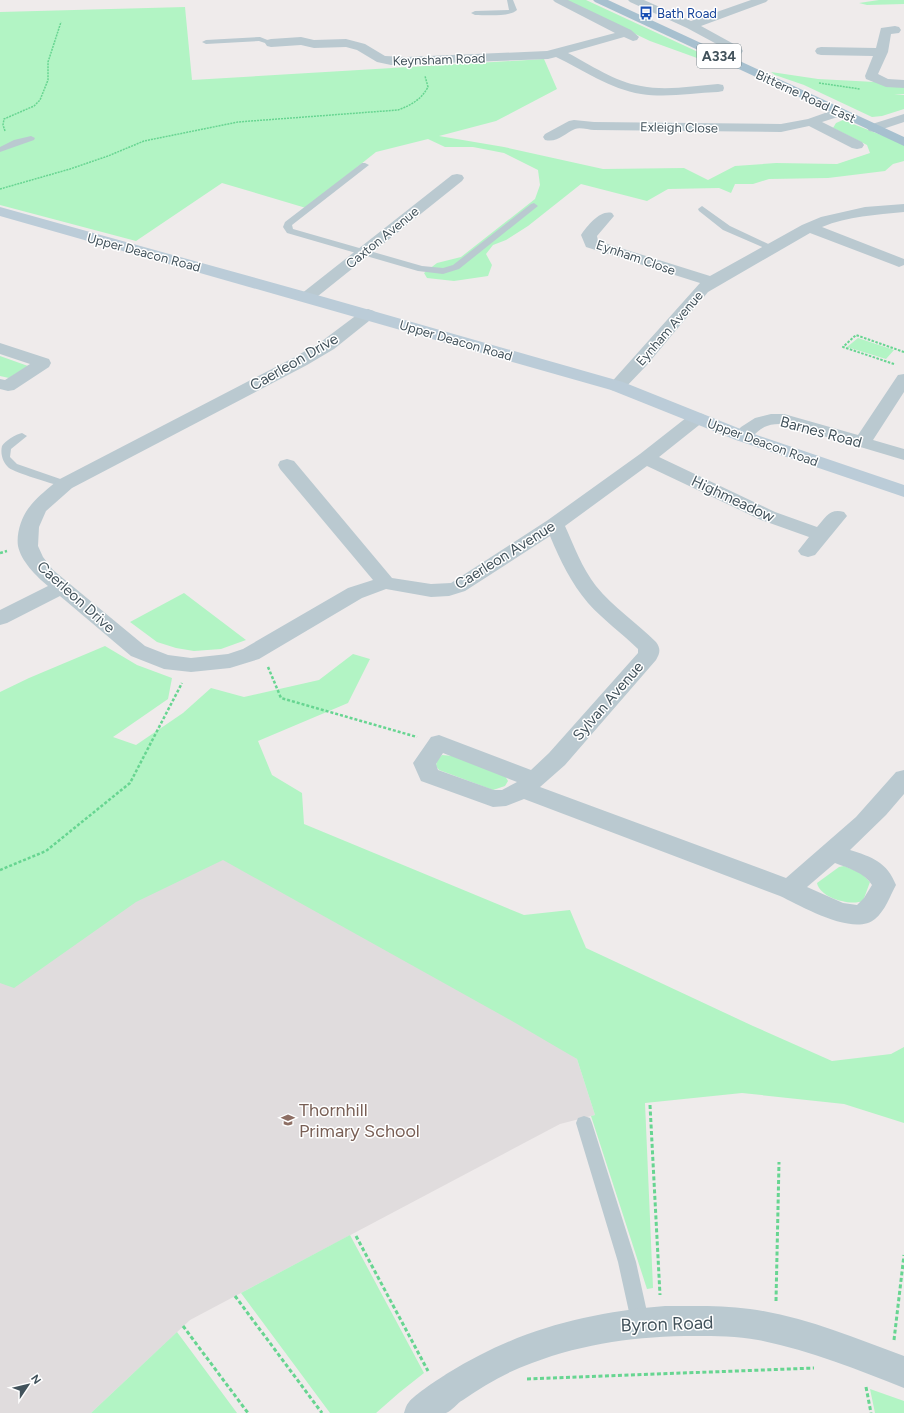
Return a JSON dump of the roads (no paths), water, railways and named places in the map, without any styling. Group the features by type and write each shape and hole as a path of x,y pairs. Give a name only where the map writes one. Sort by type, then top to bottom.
{"main road":[{"name":"Bitterne Road East","path":"599,0 904,142"}],"street":[{"path":"559,0 640,40"},
{"path":"634,0 697,28 737,51"},
{"path":"683,39 697,28 762,0"},
{"path":"886,29 882,52 870,76 886,82 904,84"},
{"name":"Keynsham Road","path":"271,43 301,41 314,44 346,43 362,47 381,59 391,61 420,61 558,53 627,33"},
{"path":"821,51 882,52"},
{"path":"558,53 628,87 640,90 655,91 718,88"},
{"path":"688,76 695,89"},
{"name":"Exleigh Close","path":"550,137 574,124 598,126 781,128 811,122 839,112"},
{"path":"874,128 904,118"},
{"path":"811,122 857,145"},
{"name":"Caxton Avenue","path":"307,297 457,178"},
{"name":"Eynham Avenue","path":"617,386 640,362 702,289 712,282 809,227 826,220 853,213 904,208"},
{"name":"Upper Deacon Road","path":"0,211 368,314 617,386 742,436 904,491"},
{"name":"Eynham Close","path":"607,216 589,235 591,244 712,282"},
{"path":"809,227 899,262"},
{"name":"Caerleon Drive","path":"368,314 328,346 65,484 38,508 28,527 28,546 34,560 46,574 138,651 164,662 191,665 230,662 251,654 355,593 369,587 386,583"},
{"path":"0,348 43,363 8,386 0,384"},
{"path":"862,443 901,372"},
{"name":"Caerleon Avenue","path":"386,583 431,592 445,591 458,587 555,524 646,458 697,418"},
{"name":"Barnes Road","path":"742,436 753,425 767,419 784,419 904,455"},
{"name":"Highmeadow","path":"646,458 768,516 821,535"},
{"path":"287,465 386,583"},
{"path":"808,551 837,516"},
{"name":"Sylvan Avenue","path":"528,785 439,743 424,763 429,775 493,799 506,798 528,785 557,759 648,655 649,651 649,647 642,639 595,598 580,577 566,551 555,524"},
{"path":"0,618 61,587"},
{"path":"789,889 881,806 904,778"},
{"path":"528,785 789,889 812,901 856,916 864,914 870,909 884,885 882,878 874,870 831,852"},
{"name":"Byron Road","path":"431,1404 455,1385 482,1370 512,1355 545,1342 578,1333 651,1321 720,1321 756,1325 776,1329 831,1345 887,1365"}],"lane":[{"path":"476,13 511,12 514,10 510,0"},
{"name":"Keynsham Road","path":"206,42 260,40 271,43"},
{"path":"0,150 17,142 31,138"},
{"path":"365,165 288,224 287,228 296,234 427,270 443,271 456,267 534,206"},
{"path":"702,209 725,228 772,248"},
{"path":"22,436 6,448 5,456 13,466 65,484"},
{"path":"584,1123 627,1262 651,1321"}],"place":[{"name":"Bath Road","path":"646,13"},
{"name":"Thornhill Primary School","path":"288,1120"}]}
